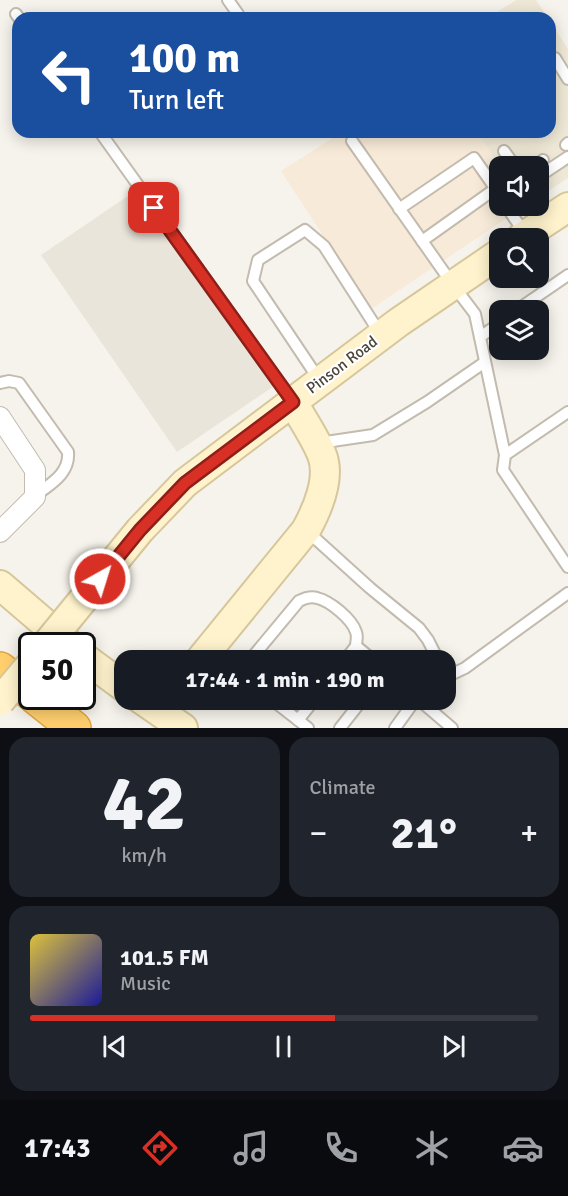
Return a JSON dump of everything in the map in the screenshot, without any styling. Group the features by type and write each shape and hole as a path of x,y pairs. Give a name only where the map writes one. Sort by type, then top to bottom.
{"highway":[{"path":"0,669 18,683"},
{"path":"52,710 74,728"}],"main road":[{"path":"533,228 553,209"},
{"name":"Pinson Road","path":"57,632 140,530 185,483 382,335 489,260"},
{"path":"212,650 306,530 315,512 322,488 323,456 293,402"},
{"path":"0,585 55,632"},
{"path":"96,666 114,680"},
{"path":"0,701 18,680"},
{"path":"163,710 183,728"}],"street":[{"path":"0,417 35,470 34,497 0,532"}],"lane":[{"path":"556,60 568,79"},
{"path":"104,138 293,402"},
{"path":"352,141 475,314 505,455 503,470 568,567"},
{"path":"504,151 508,156"},
{"path":"549,170 568,157"},
{"path":"399,208 474,158 489,180"},
{"path":"422,241 489,197"},
{"path":"320,382 253,281 258,260 305,230 324,246 382,335"},
{"path":"532,300 568,275"},
{"path":"480,336 489,330"},
{"path":"316,444 373,435 427,402 485,362"},
{"path":"0,383 9,381 19,383 68,452 69,461 64,471 34,497"},
{"path":"505,455 568,412"},
{"path":"306,530 370,588 419,628 433,650"},
{"path":"456,672 465,668 568,593"},
{"path":"258,650 299,601 307,598 318,598 329,604 352,624 357,634 356,646 353,650"},
{"path":"356,646 361,650"},
{"path":"285,710 308,728"},
{"path":"298,720 306,710"},
{"path":"340,728 354,710"},
{"path":"394,728 408,710"},
{"path":"430,710 452,728"}],"shaded area":[{"path":"516,0 536,0 544,12 497,12"},
{"path":"556,30 568,49 568,178 549,190 549,156 493,156 481,138 556,138"},
{"path":"333,138 481,138 493,156 489,156 489,216 510,216 371,309 281,171"},
{"path":"141,187 277,384 177,452 41,255"}],"route":[{"path":"100,579 140,530 185,483 293,402 154,208"}]}
